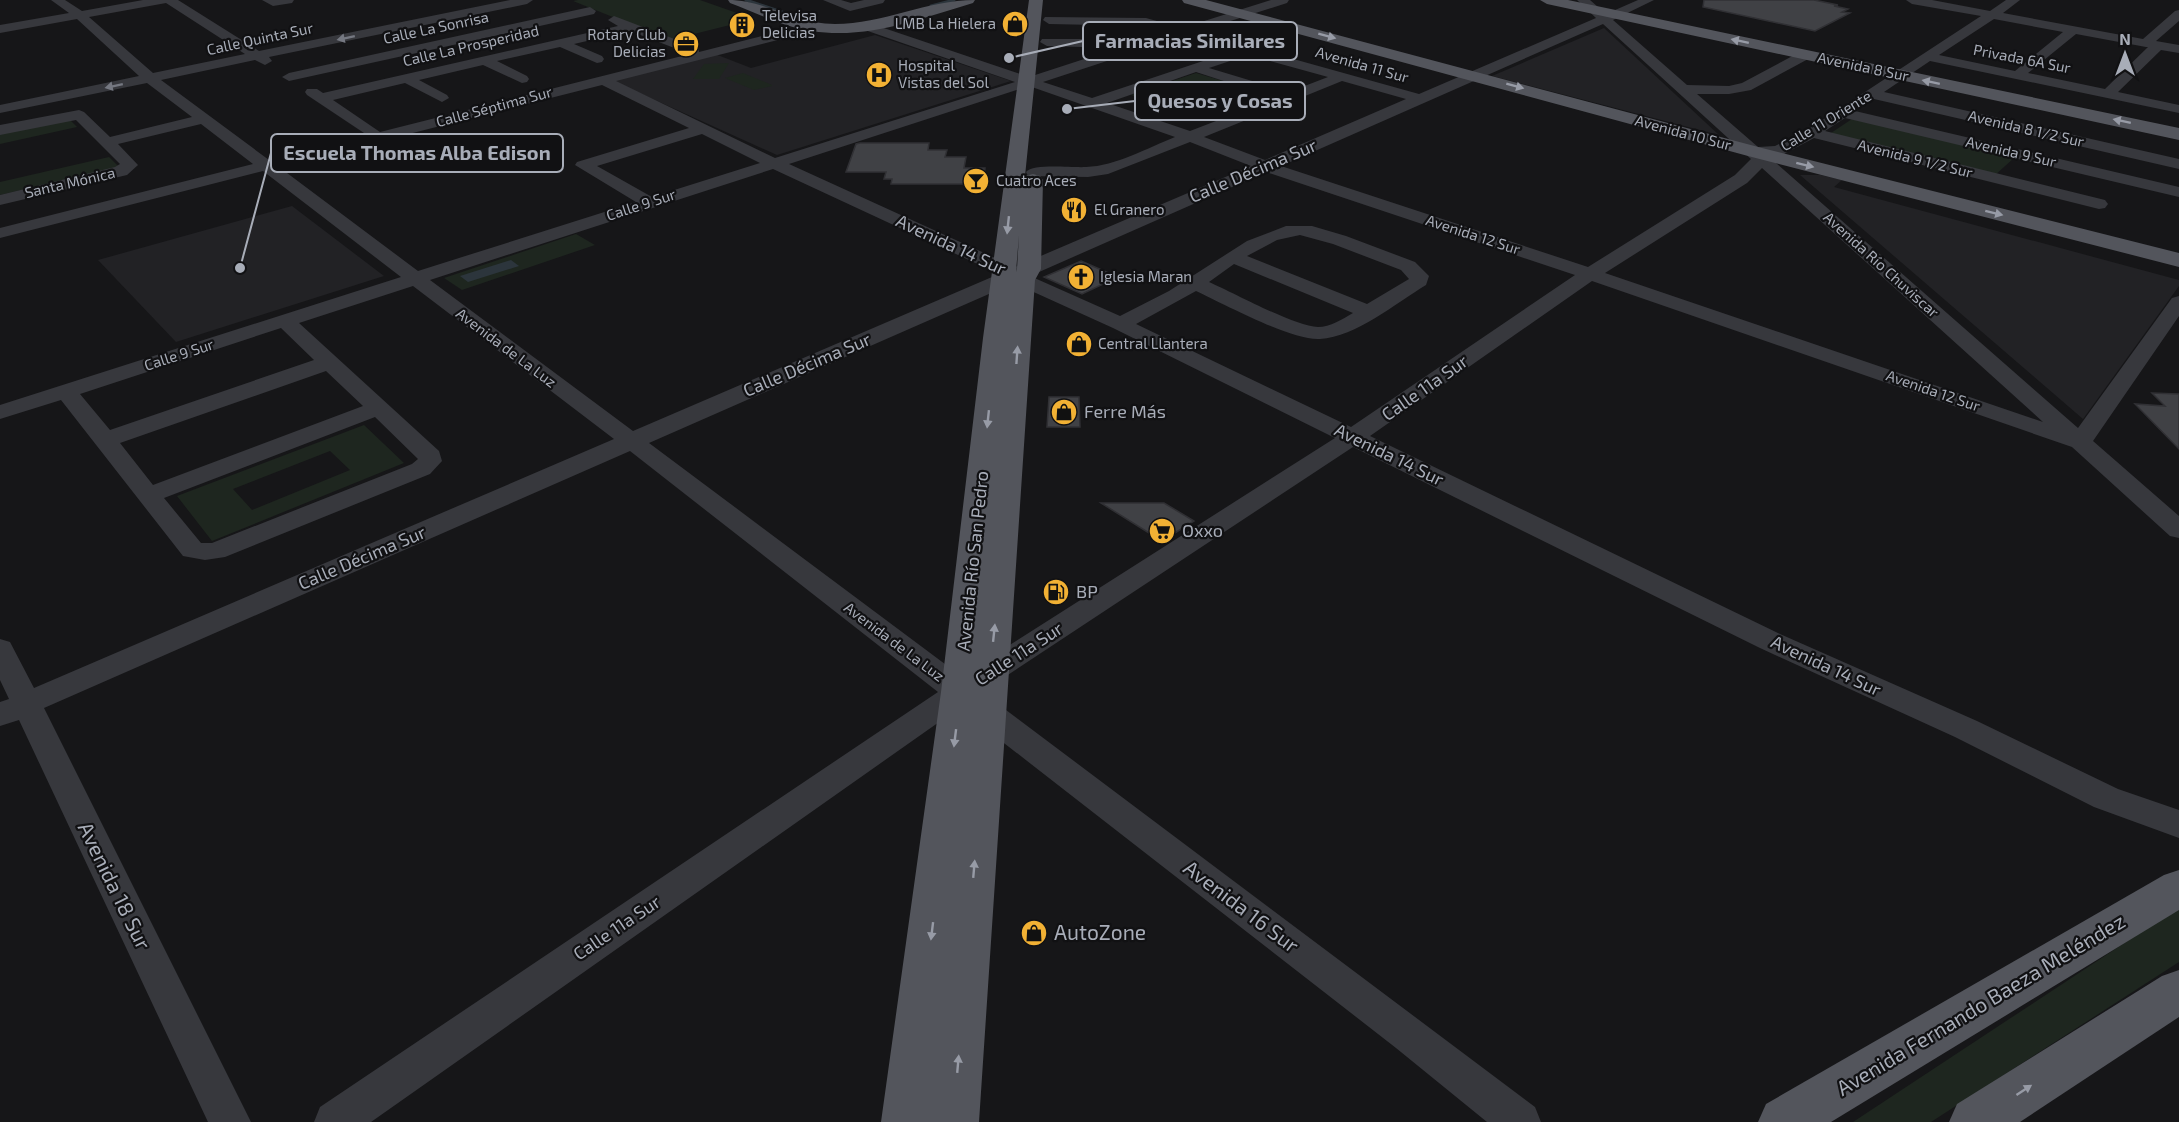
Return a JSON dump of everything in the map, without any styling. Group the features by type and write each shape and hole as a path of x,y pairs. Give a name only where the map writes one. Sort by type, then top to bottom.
{"main road":[{"path":"735,0 808,26 844,29 866,26 968,0"},
{"path":"763,0 827,21 844,22 865,20 940,0"},
{"name":"Avenida 10 Sur","path":"1189,0 1755,152 2179,260"},
{"name":"Avenida 8 Sur","path":"1547,0 2176,133"},
{"name":"Avenida Río San Pedro","path":"907,1122 960,692 996,338 1015,274 1034,172 1043,10"},
{"name":"Avenida Río San Pedro","path":"952,1122 987,715 1015,274 1008,226 1039,81 1043,10"},
{"name":"Avenida Fernando Baeza Meléndez","path":"1784,1122 2179,888"},
{"path":"1975,1122 2179,991"}],"street":[{"name":"Avenida de La Luz","path":"57,0 80,15 150,78 960,692"},
{"path":"0,29 163,0"},
{"path":"170,0 372,132"},
{"name":"Calle Quinta Sur","path":"0,109 527,0"},
{"path":"829,0 850,8 879,0"},
{"name":"Calle 9 Sur","path":"0,412 648,202 1039,81 1131,48 1282,0"},
{"name":"Calle Décima Sur","path":"13,710 1421,99 1475,75 1599,11 1648,0"},
{"path":"1912,0 2179,49"},
{"name":"Calle 11 Oriente","path":"1755,152 1778,151 1812,133 2014,0"},
{"path":"572,4 693,51"},
{"path":"435,5 455,15"},
{"path":"1043,10 1107,43 1131,48"},
{"name":"Avenida 11 Sur","path":"1043,10 1137,21 1184,32 1421,99"},
{"name":"Calle La Sonrisa","path":"289,77 590,11"},
{"name":"Avenida Río Chuviscar","path":"1599,11 2179,530"},
{"path":"2108,94 2179,14"},
{"name":"Calle Séptima Sur","path":"0,233 372,132 693,51 808,26"},
{"name":"Calle Séptima Sur","path":"0,223 263,162 599,69 808,26"},
{"name":"Avenida 12 Sur","path":"866,26 1039,81 1265,166 1590,274 2080,442"},
{"name":"Calle La Prosperidad","path":"321,98 629,27"},
{"path":"2019,75 2073,30"},
{"name":"Avenida 14 Sur","path":"560,42 599,69 702,129 772,163 1015,274 1770,640 1966,729 2106,798 2179,824"},
{"path":"1093,103 1248,50"},
{"path":"1684,89 1730,90 1746,87 1805,55"},
{"name":"Privada 6A Sur","path":"1929,57 2179,109"},
{"path":"484,60 522,79"},
{"path":"1196,68 1289,97"},
{"path":"1034,172 1102,171 1341,76"},
{"path":"406,78 442,98"},
{"name":"Avenida 8 1/2 Sur","path":"1872,94 2179,164"},
{"name":"Avenida 9 Sur","path":"1844,112 2179,191"},
{"name":"Santa Mónica","path":"0,130 79,115 130,165 0,200"},
{"path":"105,140 202,117"},
{"path":"648,202 583,165 702,129"},
{"name":"Avenida 9 1/2 Sur","path":"1812,133 2099,204"},
{"path":"2176,133 2179,159"},
{"name":"Calle 11a Sur","path":"334,1122 990,671 1353,437 1590,274 1741,179 1760,160 1755,152"},
{"path":"2018,184 2046,161"},
{"path":"1119,324 1196,283 1233,257 1277,234 1299,229 1320,234 1408,266 1418,273 1419,281 1336,330 1310,333 1289,326 1196,283"},
{"path":"1233,257 1369,312"},
{"path":"2080,442 2179,302"},
{"path":"66,391 192,550 216,551 426,465 430,456 285,321"},
{"path":"105,440 329,362"},
{"path":"149,495 379,408"},
{"name":"Avenida 18 Sur","path":"0,649 13,710 230,1122"},
{"name":"Avenida 16 Sur","path":"960,692 987,715 1410,1035 1520,1122"}],"shaded area":[{"path":"700,0 754,19 670,40 573,1"},
{"path":"1604,28 1719,135 1492,76"},
{"path":"875,35 1011,81 777,155 613,81 715,54 751,68"},
{"path":"729,63 719,79 693,79 704,64"},
{"path":"743,73 772,86 754,90 725,78"},
{"path":"1196,73 1280,98 1258,106 1228,97 1184,113 1131,95"},
{"path":"68,118 77,127 0,144 0,133"},
{"path":"1852,119 2015,157 1994,176 1828,135"},
{"path":"109,157 119,167 0,195 0,182"},
{"path":"1800,175 1821,175 1842,180 1834,187 2179,280 2179,286 2083,419"},
{"path":"292,206 384,276 176,342 98,260"},
{"path":"576,234 595,245 462,290 444,278"},
{"path":"511,260 519,266 468,282 460,276"},
{"path":"364,425 404,463 212,541 177,496","holes":["330,451 350,470 252,510 233,489"]},
{"path":"2179,907 2179,962 1931,1122 1853,1122"}],"building":[{"path":"1704,0 1814,0 1838,5 1834,6 1848,9 1842,12 1850,13 1815,31 1703,7"},
{"path":"929,143 928,150 947,150 945,157 966,157 964,168 985,168 983,184 891,184 892,179 884,179 886,172 846,172 856,144"},
{"name":"Iglesia Maran","path":"1081,261 1118,277 1082,294 1044,277"},
{"path":"2152,393 2179,394 2179,449 2135,404 2165,406"},
{"name":"Ferre Más","path":"1049,397 1079,397 1080,427 1047,427"},
{"name":"Oxxo","path":"1101,503 1164,503 1194,521 1162,541"}],"waterway":[{"path":"746,0 815,23"},
{"path":"931,6 954,0"}],"place":[{"name":"LMB La Hielera","path":"1015,24"},
{"name":"Televisa Delicias","path":"742,25"},
{"name":"Rotary Club Delicias","path":"686,44"},
{"name":"Farmacias Similares","path":"1009,58"},
{"name":"Hospital Vistas del Sol","path":"879,75"},
{"name":"Quesos y Cosas","path":"1067,109"},
{"name":"Cuatro Aces","path":"976,181"},
{"name":"El Granero","path":"1074,210"},
{"name":"Escuela Thomas Alba Edison","path":"240,268"},
{"name":"Iglesia Maran","path":"1081,277"},
{"name":"Central Llantera","path":"1079,344"},
{"name":"Ferre Más","path":"1064,412"},
{"name":"Oxxo","path":"1162,531"},
{"name":"BP","path":"1056,592"},
{"name":"AutoZone","path":"1034,933"}]}
